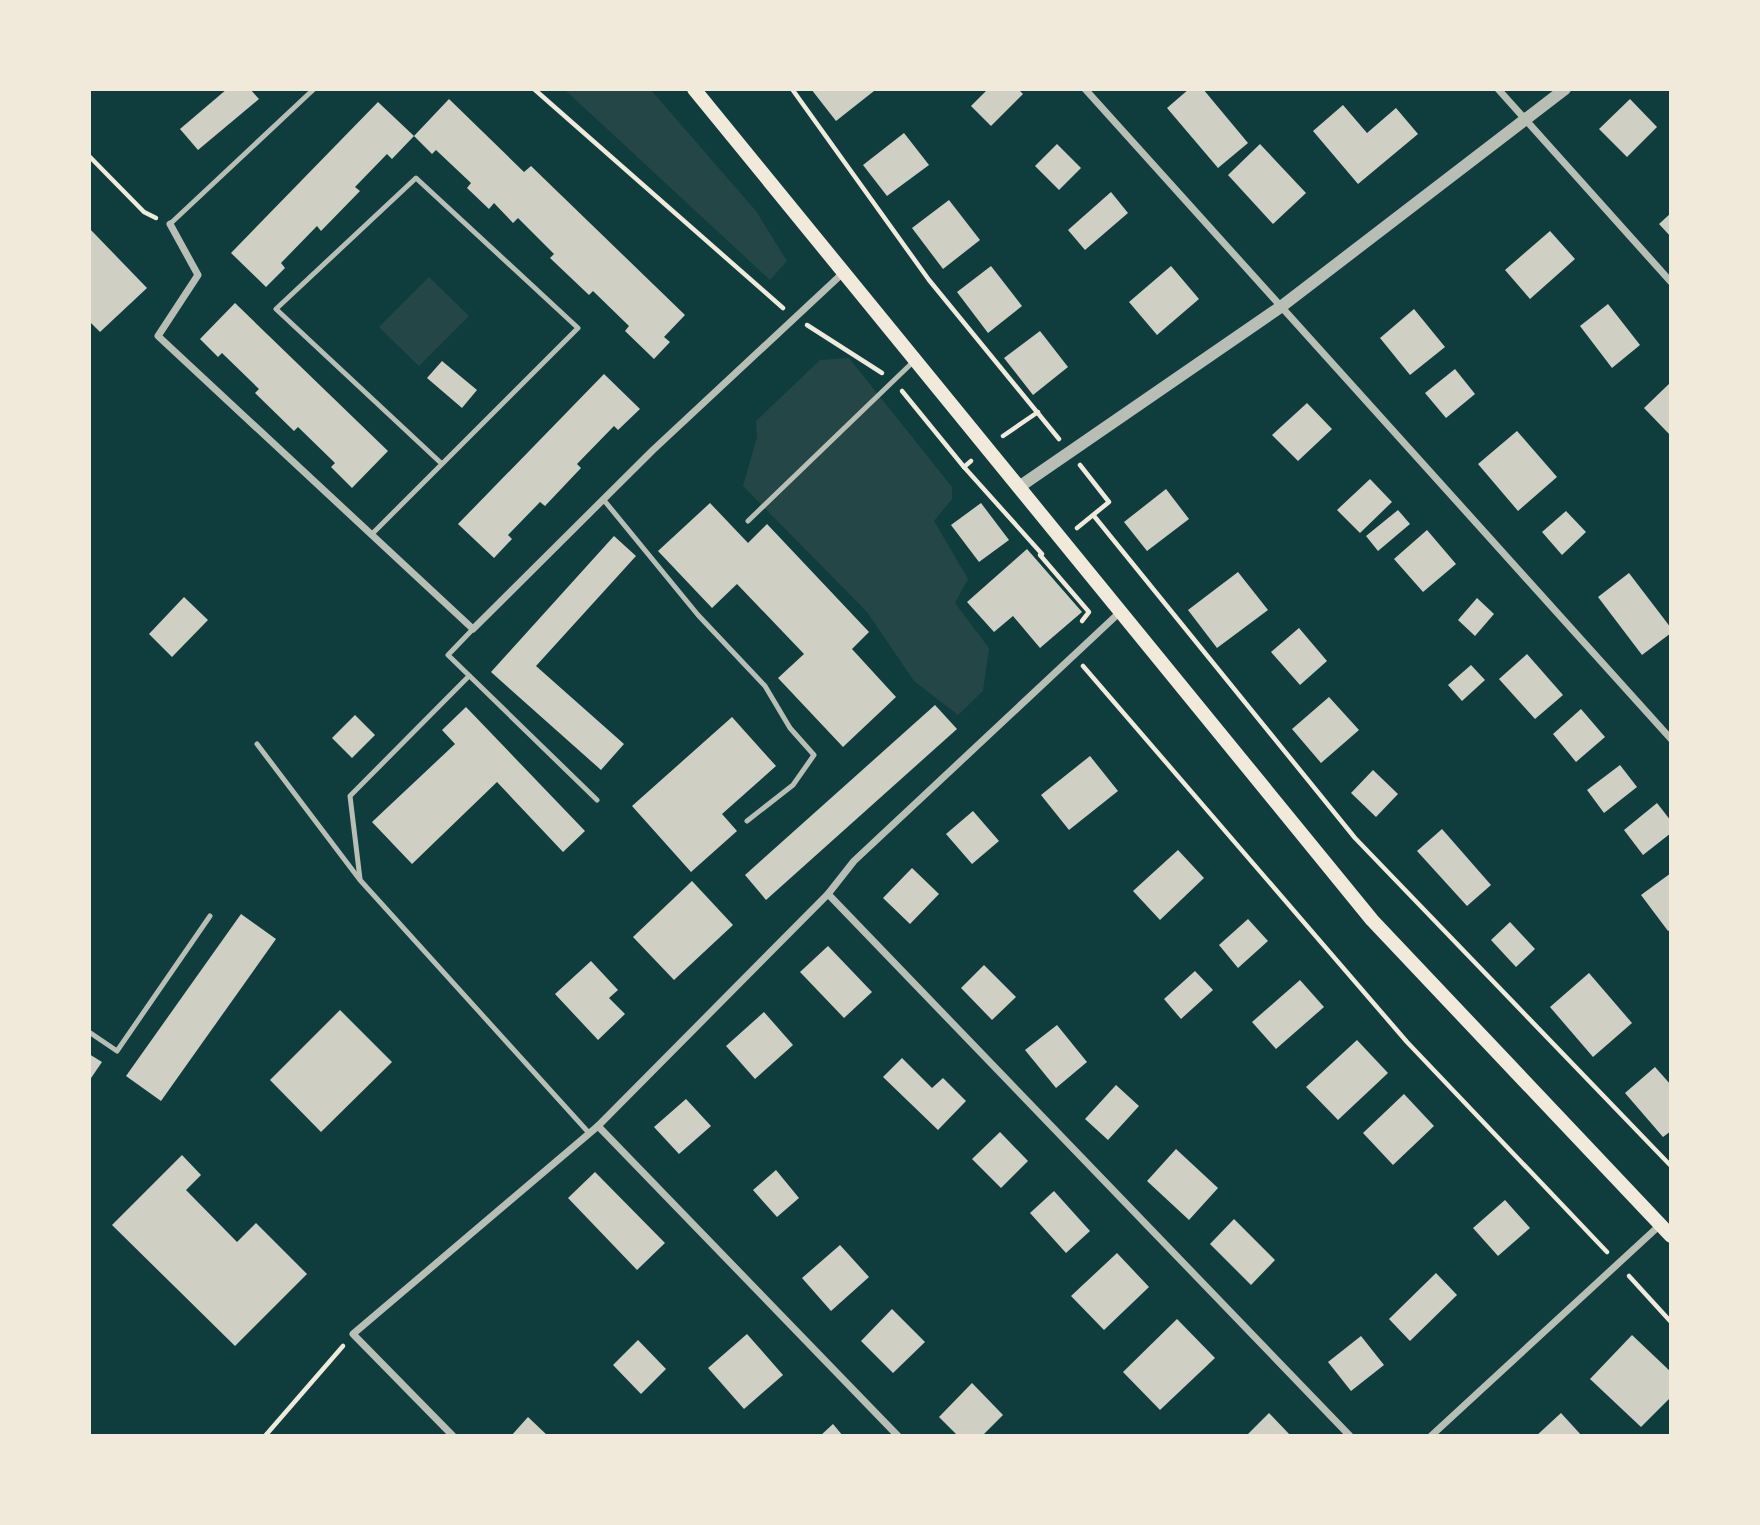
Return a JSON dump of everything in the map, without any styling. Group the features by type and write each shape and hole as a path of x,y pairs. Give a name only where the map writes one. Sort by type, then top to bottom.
{"main road":[{"path":"694,89 1371,920 1666,1230"}],"street":[{"path":"1085,89 1671,739"},
{"path":"1498,89 1671,282"},
{"path":"1018,487 1282,306 1564,89"},
{"path":"170,224 198,275 158,335 473,629 603,499 844,272"},
{"path":"453,1436 353,1334 598,1125 828,894 854,861 1119,613"},
{"path":"828,894 1350,1436"},
{"path":"598,1125 898,1436"},
{"path":"1430,1436 1618,1263 1666,1230"}],"lane":[{"path":"170,224 314,89"},
{"path":"372,534 442,464 578,328 416,178 276,309 442,464"},
{"path":"747,522 914,361"},
{"path":"603,499 698,615 765,686 790,728 814,755 793,785 747,821"},
{"path":"473,629 448,655 597,800"},
{"path":"360,880 350,796 469,676"},
{"path":"257,744 360,880 589,1133"},
{"path":"89,1032 117,1051 211,916"}],"path":[{"path":"534,89 795,318"},
{"path":"792,89 929,279 1038,412"},
{"path":"89,156 144,212 170,224"},
{"path":"1094,516 1355,838 1671,1166"},
{"path":"1040,555 1089,612 1074,632 1074,655 1407,1042 1671,1322"},
{"path":"265,1436 353,1334"}],"shaded area":[{"path":"564,89 650,89 756,211 787,261 770,280"},
{"path":"429,277 469,316 419,366 379,327"},
{"path":"849,358 952,487 952,499 934,521 968,579 955,603 989,648 983,691 958,715 914,681 867,612 743,486 757,437 756,421 820,360"}],"building":[{"path":"227,89 250,89 259,99 198,150 180,129"},
{"path":"811,89 873,89 874,91 836,121"},
{"path":"988,89 1018,89 1023,94 991,126 971,106"},
{"path":"1189,89 1203,89 1248,143 1218,168 1167,108"},
{"path":"449,99 524,172 531,166 685,315 664,337 670,342 654,359 625,331 629,326 593,291 589,295 550,258 554,254 518,218 513,223 494,203 489,209 467,188 471,183 436,150 432,154 414,136"},
{"path":"1630,99 1657,127 1627,157 1599,129"},
{"path":"378,102 414,136 392,159 387,154 355,187 360,191 321,231 317,226 281,263 285,268 266,287 231,253"},
{"path":"1343,105 1367,133 1396,108 1418,134 1358,184 1313,131"},
{"path":"904,133 929,165 887,196 863,165"},
{"path":"1057,144 1081,168 1059,190 1035,166"},
{"path":"1260,144 1306,193 1273,224 1228,175"},
{"path":"1111,192 1128,213 1085,250 1068,230"},
{"path":"949,200 980,240 943,269 912,228"},
{"path":"1671,213 1671,237 1659,224"},
{"path":"89,228 147,288 100,332 89,321"},
{"path":"1550,231 1575,259 1530,299 1505,270"},
{"path":"991,266 1022,306 988,333 957,292"},
{"path":"1171,266 1199,299 1157,335 1129,302"},
{"path":"235,303 388,451 352,488 331,467 335,463 298,427 294,431 255,393 259,389 222,353 218,357 200,339"},
{"path":"1608,304 1640,345 1612,368 1580,326"},
{"path":"1414,309 1445,347 1410,375 1380,338"},
{"path":"1040,331 1068,367 1033,395 1004,358"},
{"path":"442,361 477,390 462,408 427,378"},
{"path":"1455,369 1475,394 1446,418 1425,393"},
{"path":"604,374 640,409 618,430 614,426 577,464 581,468 545,506 540,502 508,535 512,539 494,558 458,524"},
{"path":"1671,382 1671,436 1644,408"},
{"path":"1307,403 1332,429 1298,461 1272,435"},
{"path":"1517,431 1557,477 1518,511 1478,464"},
{"path":"1370,479 1392,502 1360,533 1337,510"},
{"path":"1166,489 1189,519 1147,551 1124,522"},
{"path":"710,503 748,543 767,524 869,632 852,649 896,697 843,747 778,678 804,654 737,584 712,608 658,551"},
{"path":"981,503 1009,540 979,562 951,525"},
{"path":"1398,510 1410,524 1378,551 1366,536"},
{"path":"1566,511 1586,532 1562,555 1542,532"},
{"path":"1427,530 1456,564 1423,592 1394,559"},
{"path":"614,536 636,556 536,666 624,744 601,770 491,672"},
{"path":"1027,549 1082,612 1040,648 1013,616 994,632 967,602"},
{"path":"1238,572 1268,610 1217,648 1188,610"},
{"path":"1629,573 1671,628 1671,633 1642,655 1598,597"},
{"path":"184,597 208,620 172,657 149,634"},
{"path":"1477,598 1494,614 1475,636 1458,620"},
{"path":"1299,628 1327,661 1300,685 1271,652"},
{"path":"1527,654 1563,695 1535,719 1499,679"},
{"path":"1471,665 1485,680 1462,701 1448,685"},
{"path":"1329,697 1359,730 1321,763 1292,729"},
{"path":"935,705 957,729 766,900 745,875"},
{"path":"466,707 585,831 563,852 497,782 412,864 372,822 455,744 442,730"},
{"path":"1581,709 1605,737 1576,762 1553,734"},
{"path":"355,715 375,735 352,758 332,738"},
{"path":"732,717 776,766 722,814 737,831 691,872 632,806"},
{"path":"1090,756 1118,791 1069,830 1041,795"},
{"path":"1620,765 1637,787 1604,813 1587,790"},
{"path":"1373,770 1398,794 1376,817 1351,793"},
{"path":"1657,803 1671,821 1671,833 1643,855 1624,830"},
{"path":"973,811 999,841 972,864 946,834"},
{"path":"1442,829 1491,885 1467,906 1417,851"},
{"path":"1178,850 1204,878 1160,920 1133,891"},
{"path":"912,868 939,894 910,924 883,898"},
{"path":"1671,873 1671,929 1668,931 1641,895"},
{"path":"692,881 733,925 674,980 633,937"},
{"path":"241,914 276,939 161,1101 126,1076"},
{"path":"1248,919 1268,941 1238,968 1219,945"},
{"path":"1510,922 1535,949 1516,967 1491,940"},
{"path":"828,946 872,992 844,1018 800,972"},
{"path":"591,961 618,990 609,998 625,1014 598,1040 555,994"},
{"path":"984,965 1016,997 992,1020 961,988"},
{"path":"1195,971 1213,990 1181,1019 1164,999"},
{"path":"1589,973 1632,1023 1593,1057 1550,1007"},
{"path":"1300,980 1324,1007 1276,1049 1252,1022"},
{"path":"340,1010 392,1062 321,1132 270,1080"},
{"path":"764,1012 793,1045 755,1079 726,1046"},
{"path":"1057,1025 1087,1062 1056,1088 1025,1050"},
{"path":"1357,1040 1388,1073 1338,1120 1306,1087"},
{"path":"89,1054 102,1062 89,1081"},
{"path":"902,1058 932,1088 943,1078 966,1101 938,1130 883,1077"},
{"path":"1655,1067 1671,1085 1671,1131 1663,1137 1625,1093"},
{"path":"1116,1085 1139,1106 1108,1140 1085,1119"},
{"path":"1404,1094 1434,1126 1393,1165 1363,1133"},
{"path":"686,1099 711,1126 679,1154 654,1127"},
{"path":"1000,1132 1028,1161 1001,1188 972,1159"},
{"path":"1176,1149 1218,1188 1189,1220 1147,1181"},
{"path":"182,1155 201,1175 186,1190 237,1242 256,1223 307,1274 235,1346 112,1225"},
{"path":"776,1170 799,1198 777,1217 753,1190"},
{"path":"595,1172 665,1243 637,1270 568,1198"},
{"path":"1054,1191 1090,1231 1066,1253 1030,1213"},
{"path":"1505,1200 1530,1228 1498,1256 1473,1228"},
{"path":"1234,1219 1275,1260 1251,1285 1210,1244"},
{"path":"840,1245 869,1277 831,1311 802,1278"},
{"path":"1117,1253 1149,1287 1104,1330 1071,1296"},
{"path":"1436,1273 1457,1295 1410,1341 1389,1319"},
{"path":"892,1309 925,1342 893,1373 861,1341"},
{"path":"1177,1319 1215,1358 1160,1410 1123,1372"},
{"path":"747,1334 783,1375 744,1409 708,1368"},
{"path":"1632,1335 1671,1372 1671,1397 1641,1427 1590,1379"},
{"path":"1361,1336 1384,1365 1351,1391 1328,1362"},
{"path":"638,1340 666,1369 641,1394 613,1365"},
{"path":"972,1383 1003,1415 982,1436 958,1436 939,1417"},
{"path":"1269,1413 1291,1436 1246,1436"},
{"path":"1561,1413 1582,1436 1536,1436"},
{"path":"528,1417 548,1436 511,1436"},
{"path":"833,1424 843,1436 820,1436"}]}
